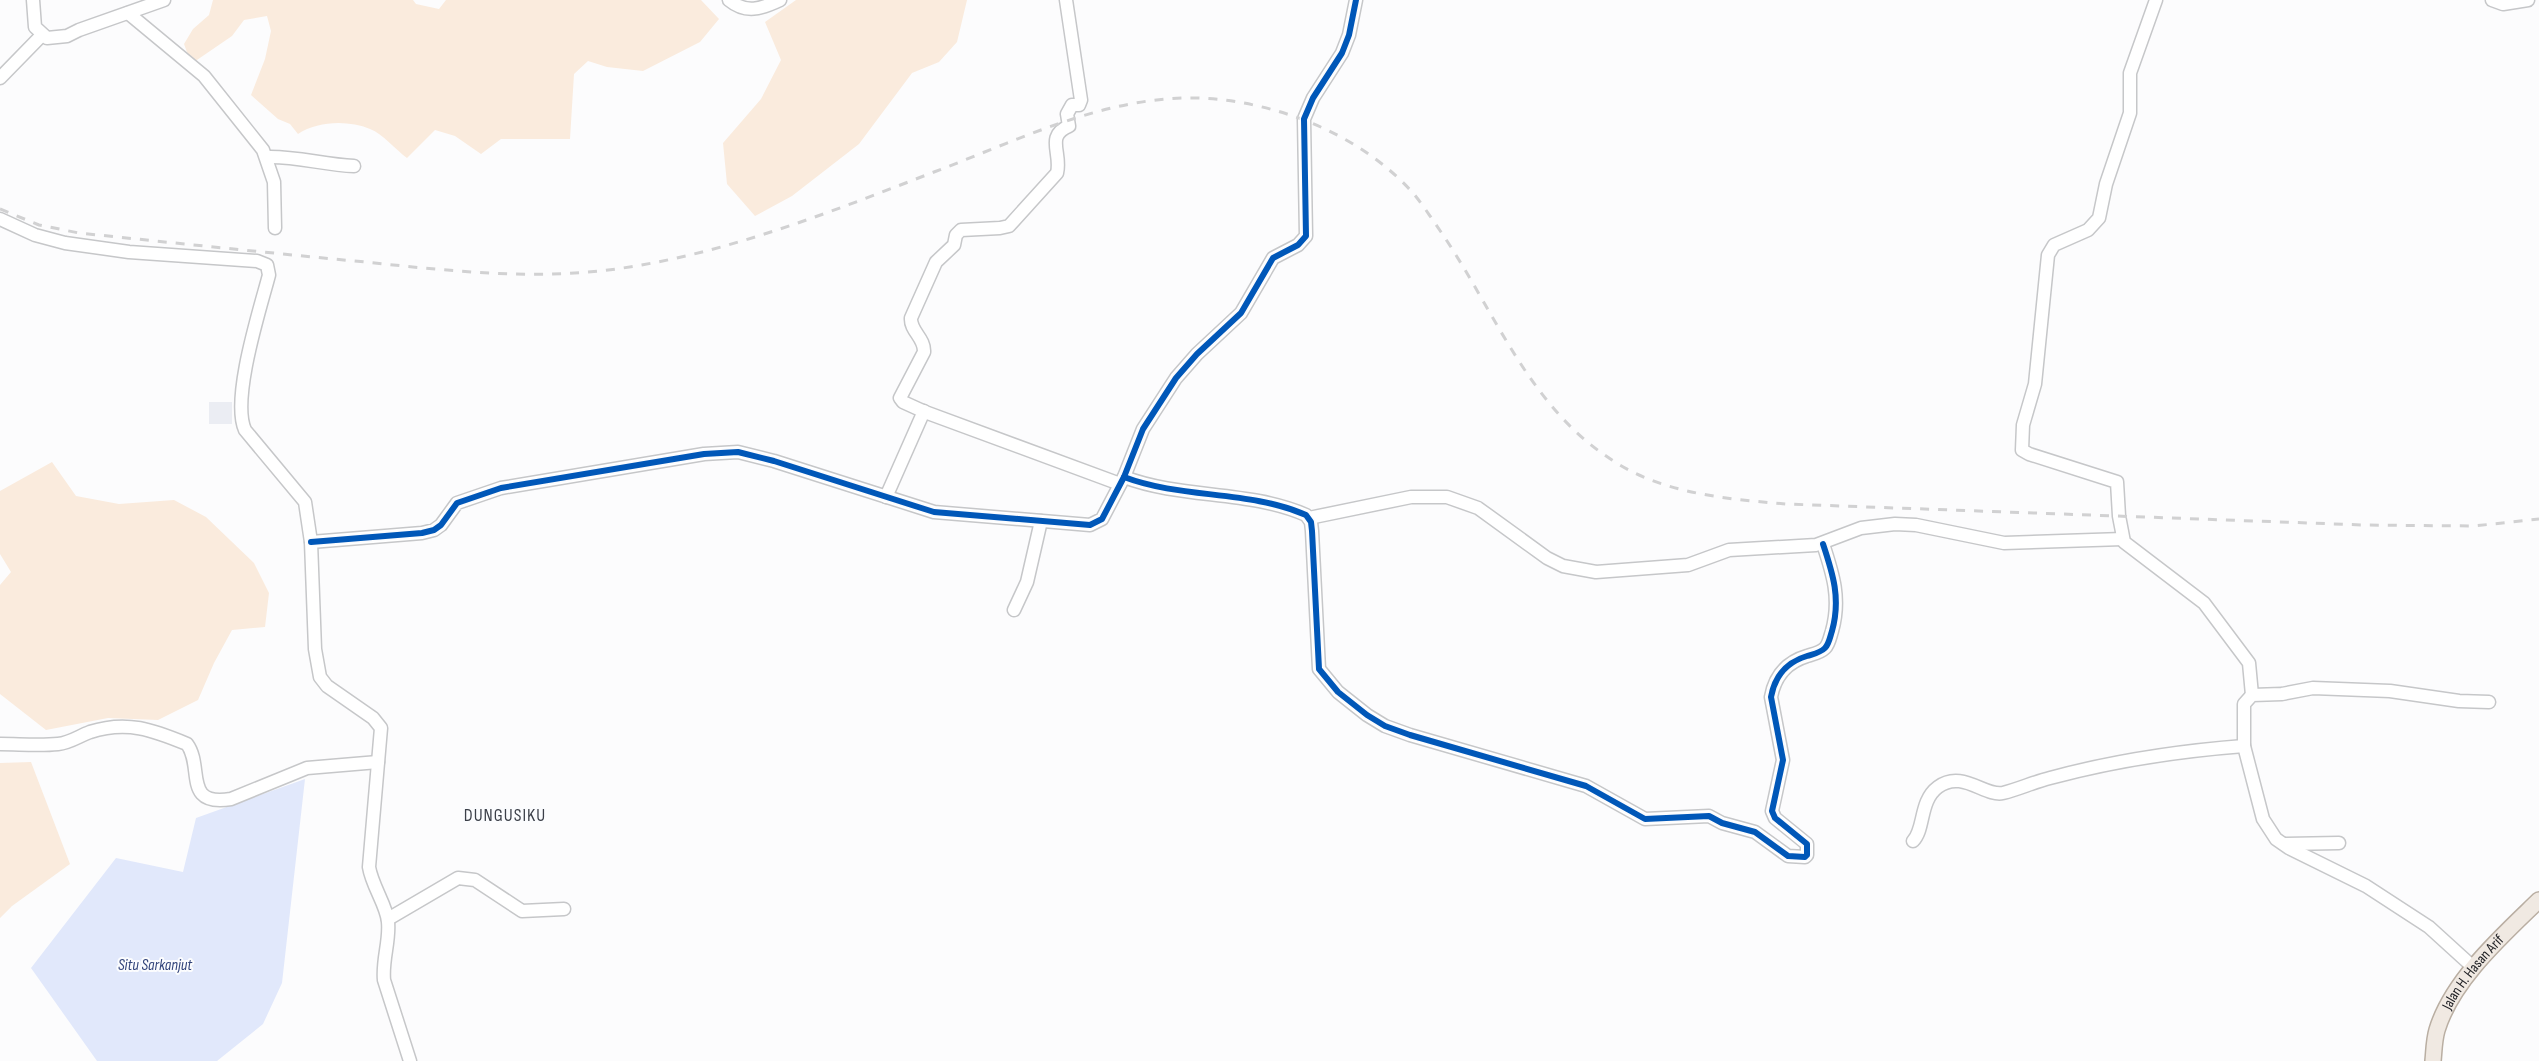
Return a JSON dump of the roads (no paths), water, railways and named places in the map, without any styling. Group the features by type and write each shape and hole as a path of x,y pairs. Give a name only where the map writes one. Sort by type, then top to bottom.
{"main road":[{"name":"Jalan H. Hasan Arif","path":"2433,1061 2439,1024 2465,960 2497,940 2539,900"}],"street":[{"path":"32,0 35,27 47,38 67,36 164,0"},
{"path":"729,0 738,8 748,9 760,8 780,0"},
{"path":"1066,0 1081,100 1079,105 1072,105 1067,114 1069,126 1060,130 1056,135 1057,173 1009,226 961,230 956,235 954,245 936,262 911,318 912,325 924,345 924,352 900,396 903,402 1122,480 1259,502 1299,512 1309,518 1411,497 1447,497 1478,508 1547,558 1563,566 1596,572 1688,565 1729,550 1824,544 1862,528 1895,524 1916,525 2004,543 2123,539 2204,603 2248,663 2252,695"},
{"path":"311,542 422,533 434,530 442,524 458,503 476,495 501,488 720,452 752,454 934,512 1090,525 1102,518 1122,480 1142,429 1176,378 1197,354 1241,313 1273,258 1298,245 1306,236 1304,119 1313,98 1342,52 1349,35 1356,0"},
{"path":"2123,539 2117,482 2025,453 2021,446 2021,434 2035,384 2048,256 2054,245 2088,230 2099,218 2106,184 2130,113 2130,73 2156,0"},
{"path":"2492,0 2503,4 2528,0"},
{"path":"128,13 204,76 267,157 275,189 275,228"},
{"path":"0,78 42,35"},
{"path":"267,157 295,157 333,166 354,166"},
{"path":"0,219 34,235 65,243 129,252 257,261 267,265 269,275 243,387 241,420 244,430 301,496 307,510 311,542 315,649 320,677 327,686 377,722 381,728 369,867 371,880 388,919 389,935 382,966 384,980 410,1061"},
{"path":"886,497 924,411"},
{"path":"1309,518 1312,531 1319,669 1338,692 1355,706 1385,726 1586,786 1644,818 1709,816 1722,823 1756,832 1788,856 1795,857 1805,857 1807,854 1807,844 1775,818 1772,811 1783,760 1772,697 1773,689 1784,668 1795,660 1824,649 1829,640 1837,598 1836,585 1824,544"},
{"path":"1014,610 1028,582 1041,520"},
{"path":"2465,960 2429,927 2366,886 2281,844 2263,819 2244,746 2244,704 2252,695 2323,688 2390,691 2459,701 2489,702"},
{"path":"0,744 58,744 77,739 92,732 126,726 141,727 186,744 192,754 194,779 199,790 204,796 220,801 231,799 307,768 378,762"},
{"path":"1913,841 1916,838 1921,815 1928,799 1937,787 1950,782 1967,782 2000,794 2060,776 2189,751 2244,746"},
{"path":"2281,844 2339,843"},
{"path":"388,919 458,878 475,880 522,911 564,909"}],"water":[{"name":"Situ Sarkanjut","path":"305,779 282,983 263,1024 217,1061 97,1061 31,968 116,858 183,872 196,818"}],"railway":[{"path":"0,209 39,225 79,233 430,269 527,274 591,272 663,261 703,252 781,229 1045,129 1082,116 1120,106 1159,100 1198,98 1238,102 1262,107 1310,122 1355,145 1395,175 1413,193 1441,232 1515,355 1557,413 1583,438 1612,460 1652,481 1674,488 1718,497 1786,504 2364,525 2474,526 2539,519"}],"district":[{"name":"DUNGUSIKU","path":"505,815"}]}
